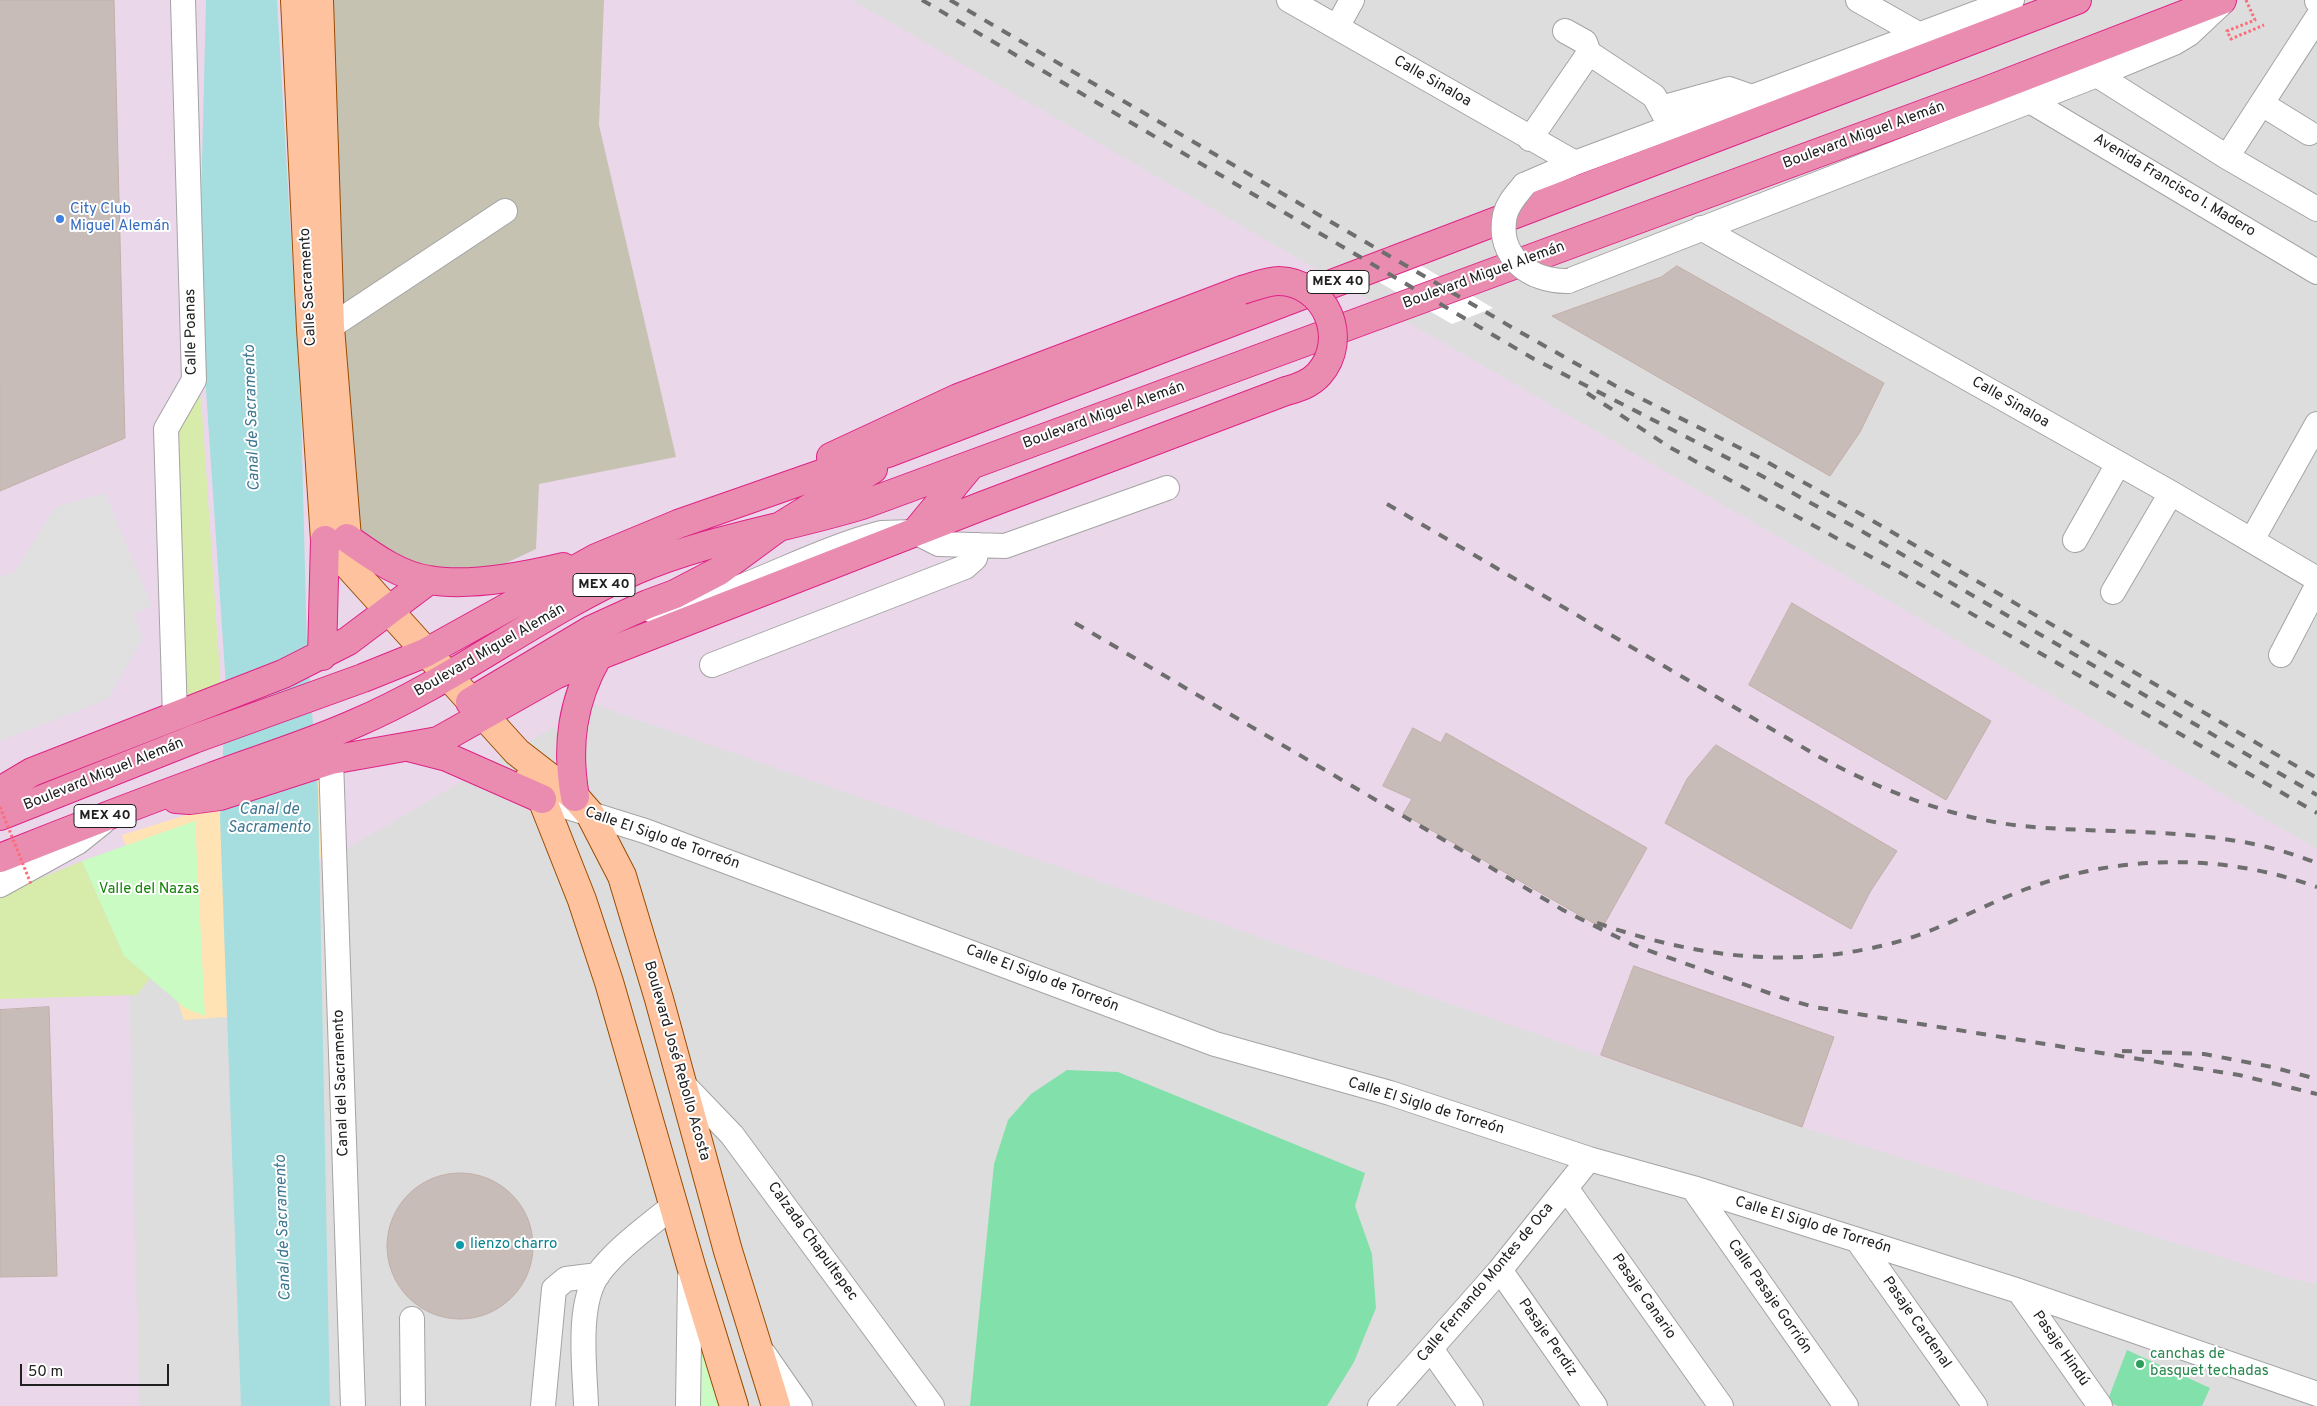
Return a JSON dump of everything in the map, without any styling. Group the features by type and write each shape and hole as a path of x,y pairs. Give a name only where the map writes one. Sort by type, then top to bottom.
{"highway":[{"name":"Boulevard Miguel Alemán","path":"0,816 194,739 363,678 426,653 596,558 756,496 930,437 2077,0"},
{"name":"Boulevard Miguel Alemán","path":"0,858 156,797 216,786 293,759 356,724 396,705 590,593 637,570 700,547 776,529 862,505 1986,91 2224,0"},
{"path":"477,709 598,656 915,532 1303,386 1318,375 1329,360 1334,342 1332,323 1325,306 1313,293 1297,284 1278,281 1242,290 958,398 854,445 756,496"},
{"path":"293,759 331,760 380,750 408,748 438,741 521,670 621,615 676,594 719,571 776,529 858,477 930,437"},
{"path":"915,532 972,464"},
{"path":"322,656 336,539 385,563 428,580 510,577 539,573 596,558"},
{"path":"0,791 32,772 283,674 322,656 348,641 428,580"},
{"path":"582,805 570,764 572,723 581,688 598,656"},
{"path":"408,748 447,757 542,799"}],"main road":[{"name":"Calle Sacramento","path":"295,0 336,539"},
{"name":"Calle Sacramento","path":"319,0 321,328"},
{"path":"336,539 346,566 426,653"},
{"name":"Boulevard José Rebollo Acosta","path":"426,653 516,752 582,805 622,876 684,1085 728,1251 776,1406"},
{"name":"Boulevard José Rebollo Acosta","path":"516,752 542,799 582,900 609,982 691,1266 734,1406"},
{"path":"609,982 649,965"}],"street":[{"name":"Calle Poanas","path":"175,717 166,429 194,380 183,0"},
{"name":"Calle Sinaloa","path":"1289,0 1575,163"},
{"path":"1336,27 1352,0"},
{"path":"1858,0 1920,35"},
{"path":"1942,26 1956,0"},
{"path":"2012,0 1752,97 1666,118 1524,186 1511,201 1505,215 1504,230 1507,245 1514,259 1524,270 1538,277 1552,281 1568,281 2097,76 2174,44 2189,34 2224,0"},
{"path":"2228,157 2317,18"},
{"path":"1565,31 1585,42 1589,53 1654,96 1666,118"},
{"path":"1530,139 1589,53"},
{"path":"2097,76 2228,157 2317,209"},
{"name":"Avenida Francisco I. Madero","path":"2030,101 2317,272"},
{"path":"2262,104 2314,131"},
{"path":"321,328 505,211"},
{"name":"Calle Sinaloa","path":"1702,228 2171,493 2317,579"},
{"path":"2252,540 2317,424"},
{"path":"2075,540 2118,464"},
{"path":"621,615 660,611 699,601 881,533 915,532 939,544 1005,546 1167,488"},
{"path":"2113,592 2171,493"},
{"path":"712,665 965,567 975,558 978,545"},
{"path":"2281,655 2317,586"},
{"name":"Canal del Sacramento","path":"331,760 353,1406"},
{"name":"Calle El Siglo de Torreón","path":"542,799 582,805 1215,1044 1390,1093 1589,1159 1692,1188 2020,1291 2311,1396"},
{"path":"0,885 78,842 115,812"},
{"name":"Calzada Chapultepec","path":"684,1085 732,1135 932,1406"},
{"name":"Calle Fernando Montes de Oca","path":"1380,1406 1500,1270 1589,1159"},
{"name":"Pasaje Canario","path":"1566,1188 1720,1406"},
{"name":"Calle Pasaje Gorrión","path":"1692,1188 1846,1406"},
{"path":"586,1406 585,1317 592,1289 598,1275 626,1245 674,1205"},
{"name":"Pasaje Cardenal","path":"1858,1240 1975,1406"},
{"path":"688,1406 691,1266"},
{"name":"Pasaje Perdiz","path":"1500,1270 1594,1406"},
{"path":"543,1406 554,1289 566,1279 598,1275"},
{"name":"Pasaje Hindú","path":"2020,1291 2100,1406"},
{"path":"412,1319 414,1406"},
{"path":"759,1348 800,1406"},
{"path":"1431,1349 1471,1406"}],"path":[{"path":"2246,0 2255,20 2227,31 2231,39 2264,25"},
{"path":"0,807 31,884"}],"shaded area":[{"path":"0,0 2317,0 2317,1406 0,1406"},
{"path":"0,0 852,0 2317,849 2317,1283 2295,1280 1802,1127 593,704 129,977 139,1406 0,1406"},
{"path":"329,0 604,0 599,125 676,457 539,484 536,549 487,572 421,575 360,545 341,308 338,143"},
{"path":"105,493 152,606 134,613 143,638 108,699 0,741 0,577 15,572 55,507"}],"green space":[{"path":"201,396 221,690 187,701 173,434"},
{"name":"Valle del Nazas","path":"195,821 205,1016 185,1008 124,956 82,861"},
{"path":"82,861 124,956 150,978 137,995 0,999 0,895"},
{"path":"1067,1070 1118,1072 1365,1173 1355,1206 1372,1254 1376,1308 1354,1362 1327,1406 970,1406 994,1164 1008,1120 1031,1094"},
{"path":"695,1307 724,1406 698,1406"},
{"name":"canchas de basquet techadas","path":"2127,1350 2210,1388 2202,1406 2118,1406 2107,1402"}],"sand":[{"path":"324,772 325,848 252,1015 184,1020 122,835"}],"water":[{"name":"Canal de Sacramento","path":"206,0 277,0 301,412 307,647 318,790 330,1406 241,1406 220,818 226,687 199,286"}],"pier":[{"path":"1388,246 1493,308 1452,324 1349,265"}],"building":[{"name":"City Club Miguel Alemán","path":"0,0 114,0 125,438 0,491"},
{"path":"1677,266 1884,383 1860,432 1830,476 1552,316 1661,277"},
{"path":"1792,603 1991,721 1946,800 1749,685"},
{"path":"1413,728 1441,743 1446,733 1647,848 1602,928 1403,814 1412,799 1383,786"},
{"path":"1716,745 1897,851 1870,892 1851,929 1665,823 1687,779"},
{"path":"1634,966 1834,1037 1802,1127 1601,1055"},
{"path":"49,1007 57,1276 0,1277 0,1010"},
{"name":"lienzo charro","path":"460,1173 488,1178 512,1194 528,1218 533,1246 528,1274 512,1298 488,1314 460,1319 432,1314 408,1298 392,1274 387,1246 392,1218 408,1194 432,1178"}],"railway":[{"path":"922,0 1534,359 1751,470 1858,529 2317,795"},
{"path":"950,0 1520,332 1614,385 1758,457 1866,517 2317,778"},
{"path":"1587,393 1671,448 1908,577 2317,813"},
{"path":"1387,504 1816,755 1890,791 1942,809 1995,822 2049,828 2210,837 2267,847 2317,863"},
{"path":"1075,623 1563,910 1633,945 1783,998 1814,1007 2239,1075 2317,1094"},
{"path":"1597,923 1634,935 1707,951 1780,958 1855,951 1893,943 1927,932 2026,889 2062,877 2134,864 2208,863 2245,868 2317,887"},
{"path":"2122,1051 2204,1054 2272,1067 2317,1079"}],"place":[{"name":"City Club Miguel Alemán","path":"60,219"},
{"name":"lienzo charro","path":"460,1245"},
{"name":"canchas de basquet techadas","path":"2140,1364"}]}
